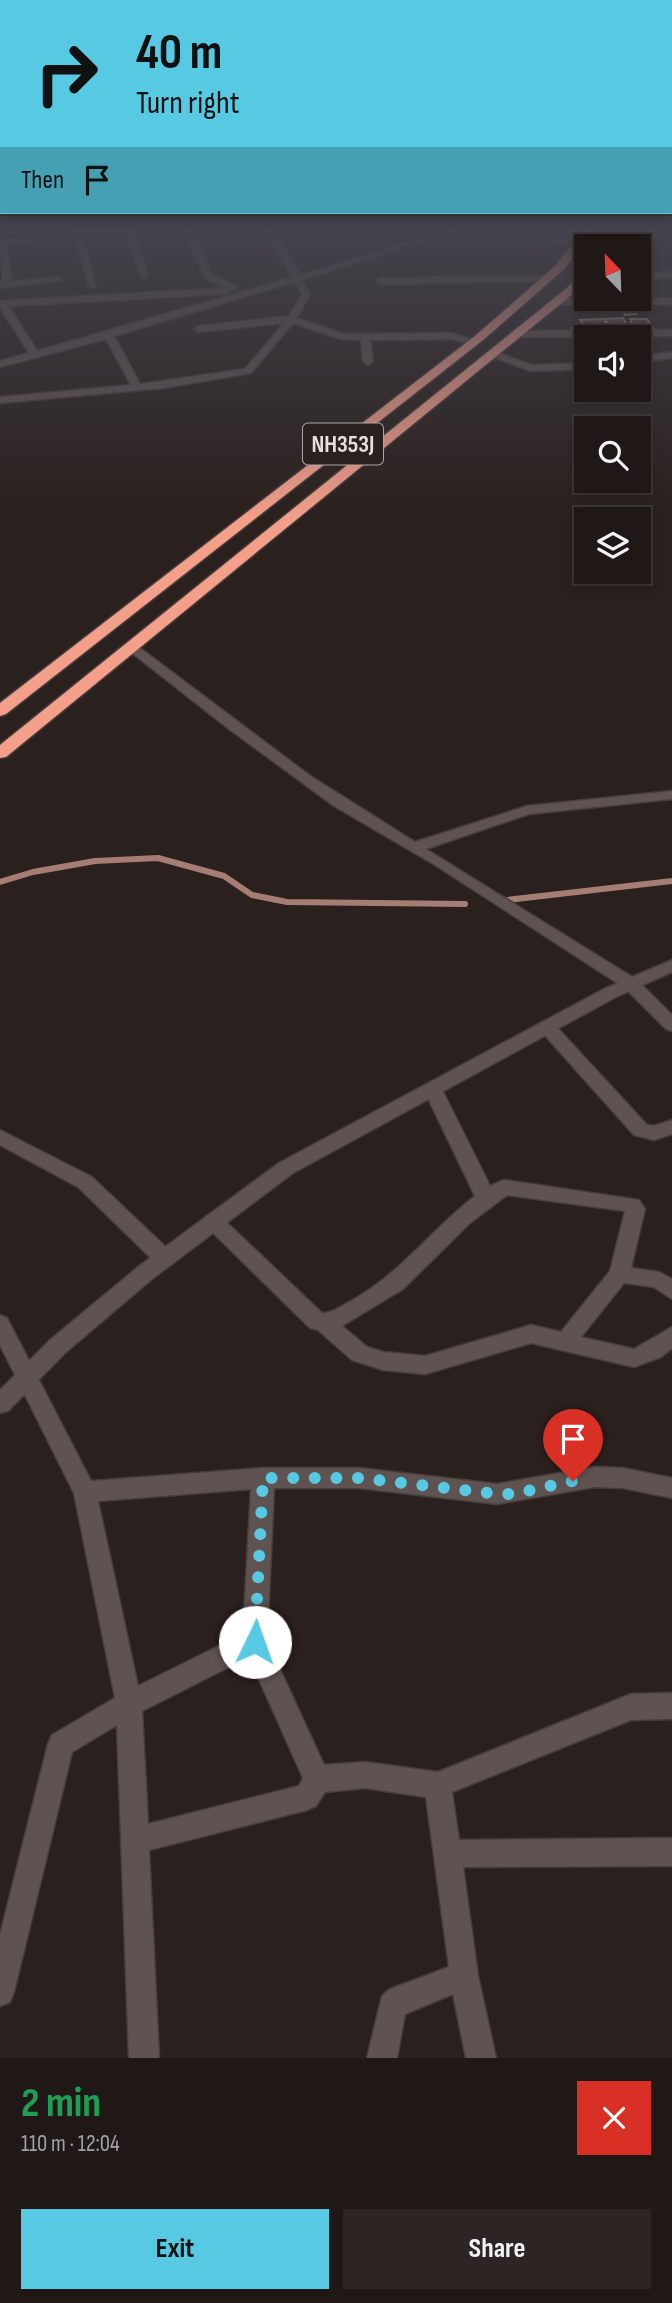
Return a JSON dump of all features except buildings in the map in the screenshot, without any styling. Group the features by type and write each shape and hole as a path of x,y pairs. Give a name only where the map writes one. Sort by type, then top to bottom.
{"highway":[{"name":"NH353J","path":"0,711 492,326"},
{"name":"NH353J","path":"0,753 527,326"}],"street":[{"path":"16,326 35,355"},
{"path":"0,364 138,326"},
{"path":"199,328 219,326"},
{"path":"0,400 137,387 248,371 285,326"},
{"path":"310,326 337,336 451,336 475,341"},
{"path":"518,334 672,332"},
{"path":"651,358 671,356 655,333"},
{"path":"110,335 137,387"},
{"path":"365,337 368,362"},
{"path":"493,354 531,368 574,366"},
{"path":"127,649 359,817 440,862 631,984 672,1025"},
{"path":"413,848 527,810 672,795"},
{"path":"0,1404 58,1346 164,1258 286,1168 547,1027 672,965"},
{"path":"547,1027 641,1130 654,1133 672,1127"},
{"path":"433,1090 486,1198"},
{"path":"0,1137 85,1182 164,1258"},
{"path":"325,1324 401,1279 439,1239 486,1198 504,1187 632,1205 635,1209 620,1274 566,1341"},
{"path":"213,1221 317,1322 325,1324 359,1354 383,1362 425,1365 520,1335 531,1334 634,1358 653,1351 672,1336"},
{"path":"620,1274 659,1280 672,1291"},
{"path":"0,1324 85,1492 130,1704 144,2058"},
{"path":"85,1492 263,1478 359,1478 497,1494 595,1477 623,1478 672,1488"},
{"path":"263,1478 255,1642 317,1779"},
{"path":"0,1992 61,1744 130,1704 255,1642"},
{"path":"317,1779 365,1775 438,1784 631,1707 672,1706"},
{"path":"136,1840 307,1797 317,1779"},
{"path":"438,1784 464,1976 481,2058"},
{"path":"447,1854 672,1852"},
{"path":"382,2058 393,2006 400,1999 464,1976"}],"waterway":[{"path":"0,882 33,872 95,861 158,858 224,876 252,895 287,902 465,904"},
{"path":"507,900 672,881"}],"route":[{"path":"255,1642 263,1478 359,1478 497,1494 513,1494 573,1481"}]}
